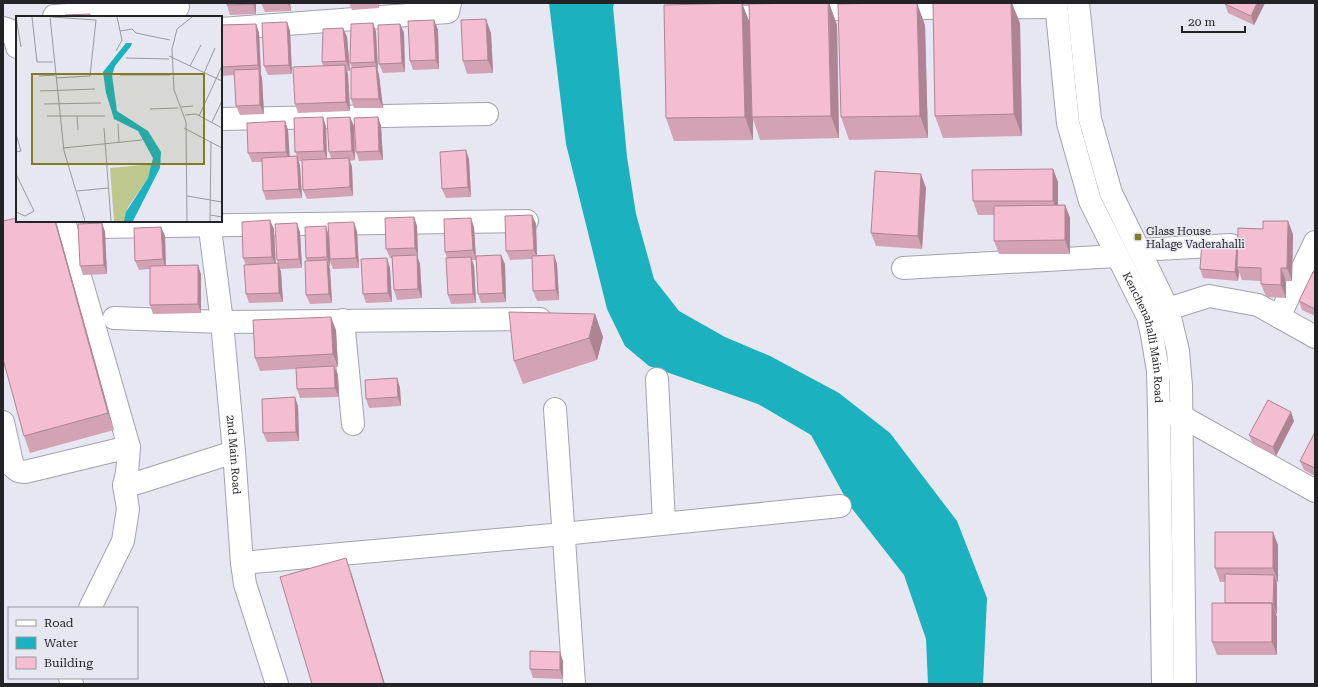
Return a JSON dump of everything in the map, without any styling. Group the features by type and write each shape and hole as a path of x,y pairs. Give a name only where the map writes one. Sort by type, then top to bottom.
{"street":[{"path":"222,29 448,12 450,3"},
{"name":"Kenchenahalli Main Road","path":"1078,3 1090,119 1111,193 1168,309 1178,351 1181,416 1185,684"},
{"path":"691,10 1056,5"},
{"name":"Kenchenahalli Main Road","path":"1056,5 1068,124 1090,201 1148,317 1158,370 1164,684"},
{"path":"54,16 178,9"},
{"path":"3,28 9,30 16,44"},
{"path":"222,118 487,114"},
{"path":"95,227 209,223 527,221"},
{"path":"64,222 129,447 127,473 124,485 128,509 123,541 90,607"},
{"name":"2nd Main Road","path":"209,223 222,322 245,584 277,684"},
{"path":"1279,317 1315,242"},
{"path":"1139,250 1231,245"},
{"path":"903,268 1117,256"},
{"path":"1168,309 1209,296 1258,305 1315,337"},
{"path":"114,318 222,322 558,319"},
{"path":"344,320 353,424"},
{"path":"657,379 664,523"},
{"path":"555,409 574,684"},
{"path":"1159,411 1181,416 1315,491"},
{"path":"3,422 13,467 18,471 25,472 129,447"},
{"path":"124,485 134,484 234,452"},
{"path":"242,563 563,534 840,506"}],"water":[{"path":"549,3 614,3 613,7 627,157 636,214 654,279 679,311 725,337 770,356 839,393 890,433 957,521 987,598 983,684 928,684 926,639 904,575 850,506 811,435 758,404 649,366 625,346 607,309 566,144"}],"building":[{"path":"227,3 253,3 253,4 227,5"},
{"path":"742,3 745,117 666,118 664,5"},
{"path":"828,3 831,116 752,117 749,4"},
{"path":"917,3 920,116 841,117 838,4"},
{"path":"933,3 1011,3 1014,114 935,116"},
{"path":"1225,3 1257,3 1251,16"},
{"path":"90,14 90,16 65,16"},
{"path":"486,19 488,60 463,61 461,20"},
{"path":"434,20 436,60 410,61 408,21"},
{"path":"287,22 289,65 264,66 262,23"},
{"path":"373,23 375,62 350,63 351,24"},
{"path":"256,24 258,65 222,67 222,25"},
{"path":"400,24 402,63 379,64 378,25"},
{"path":"343,28 346,61 322,62 323,29"},
{"path":"345,65 346,102 295,104 293,67"},
{"path":"376,66 379,99 351,99 351,68"},
{"path":"259,69 260,105 236,106 234,70"},
{"path":"323,117 324,151 295,152 294,118"},
{"path":"350,117 352,151 329,152 327,118"},
{"path":"378,117 379,151 356,152 354,118"},
{"path":"285,121 286,152 248,153 247,123"},
{"path":"466,150 468,187 442,189 440,152"},
{"path":"297,156 299,189 263,191 262,158"},
{"path":"349,158 350,187 303,190 302,160"},
{"path":"1053,169 1053,201 973,201 972,170"},
{"path":"875,171 921,174 918,236 871,233"},
{"path":"1065,205 1065,240 994,241 994,206"},
{"path":"532,215 534,250 506,251 505,216"},
{"path":"414,217 415,248 386,249 385,218"},
{"path":"16,218 16,222 55,222 108,413 24,436 3,359 3,221"},
{"path":"471,218 473,250 445,252 444,219"},
{"path":"270,220 272,257 243,258 242,222"},
{"path":"1263,221 1288,221 1287,268 1281,268 1281,285 1261,284 1261,268 1237,267 1238,228 1263,229"},
{"path":"354,222 356,258 330,259 328,223"},
{"path":"102,223 104,265 80,266 78,224"},
{"path":"297,223 299,259 277,260 275,224"},
{"path":"326,226 327,257 306,258 305,227"},
{"path":"161,227 163,259 135,261 134,228"},
{"path":"1202,241 1237,243 1235,272 1200,269"},
{"path":"417,255 418,289 394,290 392,256"},
{"path":"501,255 503,293 478,294 476,256"},
{"path":"554,255 556,290 533,291 532,256"},
{"path":"471,257 473,294 448,295 446,258"},
{"path":"387,258 388,293 363,294 361,259"},
{"path":"327,260 329,294 306,295 305,261"},
{"path":"278,263 279,293 246,294 244,265"},
{"path":"198,265 198,304 150,305 150,266"},
{"path":"1313,272 1315,273 1315,309 1299,301"},
{"path":"509,312 595,314 589,338 514,361"},
{"path":"331,317 333,354 255,358 253,320"},
{"path":"334,366 335,388 297,389 296,368"},
{"path":"397,378 398,397 366,399 365,380"},
{"path":"295,397 296,432 263,433 262,399"},
{"path":"1268,400 1291,412 1273,447 1249,435"},
{"path":"1315,432 1315,468 1300,461"},
{"path":"1215,532 1273,532 1273,568 1215,568"},
{"path":"346,558 384,684 312,684 280,577"},
{"path":"1225,574 1274,575 1273,605 1272,603 1225,603"},
{"path":"1212,603 1272,603 1272,642 1212,642"},
{"path":"530,651 560,652 560,670 530,669"}],"place":[{"name":"Glass House Halage Vaderahalli","path":"1138,237"}]}
